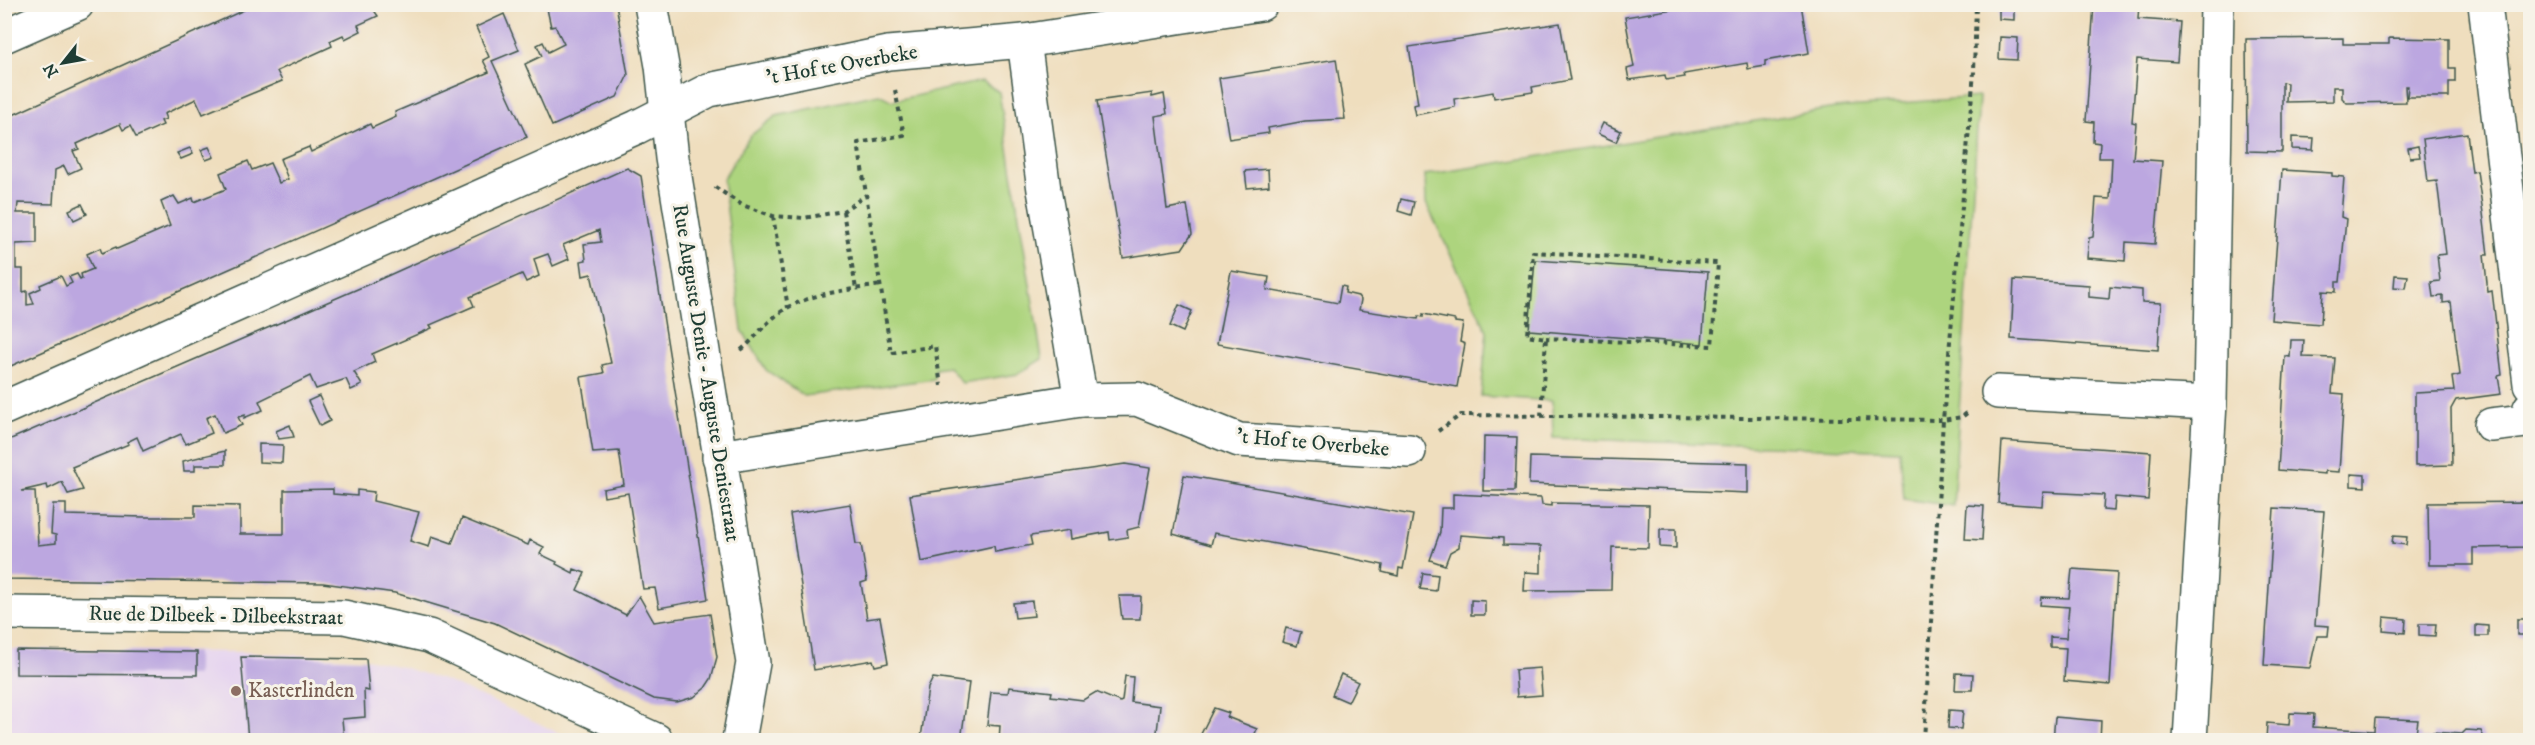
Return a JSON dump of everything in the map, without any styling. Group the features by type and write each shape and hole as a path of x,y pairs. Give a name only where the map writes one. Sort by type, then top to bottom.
{"street":[{"path":"4,36 77,4"},
{"name":"Rue Auguste Denie - Auguste Deniestraat","path":"651,4 719,457 753,663 739,741"},
{"name":"'t Hof te Overbeke","path":"4,408 637,127 709,90 888,53 1024,41 1261,4"},
{"path":"2190,741 2210,403 2217,4"},
{"path":"2485,4 2530,384"},
{"path":"1024,41 1044,190 1081,400"},
{"path":"1998,392 2210,403"},
{"name":"'t Hof te Overbeke","path":"719,457 946,419 1081,400 1137,399 1239,440 1409,451"},
{"path":"2491,424 2525,421 2530,408"},
{"name":"Rue de Dilbeek - Dilbeekstraat","path":"4,613 344,617 429,636 656,741"}],"path":[{"path":"1924,741 1943,420 1974,72 1976,4"},
{"path":"888,53 904,135 858,143 891,353 935,346 946,419"},
{"path":"713,185 742,205 773,216 804,219 843,211 866,195"},
{"path":"843,211 856,289"},
{"path":"773,216 788,308"},
{"path":"1533,252 1718,263 1712,346 1546,338 1527,335 1533,252"},
{"path":"736,354 750,344 771,320 788,308 813,297 881,285"},
{"path":"1541,416 1546,338"},
{"path":"1409,451 1461,416 1943,420"}],"shaded area":[{"name":"Kasterlinden","path":"5,649 241,652 366,659 402,667 446,681 573,740 5,740"}],"green space":[{"path":"982,81 999,92 1042,359 1018,374 962,383 949,367 935,369 934,379 804,396 766,370 742,330 723,179 750,136 776,116 879,94 892,101"},
{"path":"1979,97 1953,506 1904,499 1900,451 1553,438 1552,401 1481,396 1487,331 1426,203 1425,175 1835,108"}],"building":[{"path":"257,4 381,4 373,9 378,16 358,25 361,31 345,39 343,35 330,41 332,46 277,71 282,81 203,114 196,99 164,114 166,119 161,121 163,125 136,137 130,126 123,130 120,124 77,144 79,149 73,151 81,168 68,174 64,166 55,170 53,204 18,203 17,213 37,213 37,243 16,244 16,269 23,269 23,292 27,291 27,305 34,304 30,293 41,288 40,285 61,276 66,286 72,283 69,277 77,274 80,279 81,274 93,269 87,254 100,248 102,253 116,247 117,249 170,226 161,202 174,196 179,204 193,198 194,202 226,189 220,173 248,161 252,170 270,163 279,183 288,179 280,159 309,147 311,152 370,124 372,128 396,117 395,112 489,72 483,60 489,57 476,27 504,14 519,50 492,61 527,137 4,369 4,119"},
{"path":"546,4 616,4 628,75 617,97 552,126 525,64 542,56 537,45 543,42 548,52 564,44 555,26 551,27"},
{"path":"1703,4 1801,4 1809,53 1765,61 1765,66 1748,69 1747,63 1684,74 1685,77 1666,80 1665,75 1629,80 1627,69 1634,67 1625,17"},
{"path":"1999,4 2014,4 2014,20 1999,19"},
{"path":"2094,4 2139,4 2138,19 2180,22 2177,62 2137,59 2132,122 2136,123 2133,159 2162,161 2155,244 2126,242 2125,261 2087,258 2089,238 2093,237 2096,198 2110,199 2112,158 2099,158 2100,143 2093,142 2094,122 2086,121"},
{"path":"1560,23 1570,80 1532,87 1533,92 1494,98 1493,92 1454,99 1455,107 1415,115 1413,105 1418,104 1409,47"},
{"path":"2000,37 2018,38 2017,60 1999,59"},
{"path":"2343,38 2343,44 2389,44 2389,38 2449,39 2449,68 2455,68 2455,82 2449,82 2449,97 2407,97 2408,86 2405,86 2406,102 2347,103 2342,98 2342,87 2333,87 2333,101 2286,102 2287,83 2282,82 2282,152 2247,151 2246,39"},
{"path":"1336,59 1345,119 1305,121 1268,128 1269,133 1229,139 1219,78"},
{"path":"1152,93 1152,97 1164,94 1167,114 1155,116 1167,209 1187,205 1192,234 1182,249 1123,258 1097,101"},
{"path":"1603,123 1621,131 1616,142 1598,134"},
{"path":"2467,133 2472,172 2477,171 2483,213 2488,255 2484,255 2488,292 2492,291 2502,375 2498,376 2501,394 2456,400 2451,409 2452,465 2415,466 2415,393 2454,391 2452,377 2460,375 2451,302 2443,303 2443,296 2433,297 2431,282 2440,281 2437,255 2446,254 2437,181 2428,182 2423,139"},
{"path":"2292,137 2314,138 2313,150 2292,149"},
{"path":"2418,146 2420,157 2410,158 2408,148"},
{"path":"209,147 214,157 206,160 201,150"},
{"path":"190,148 193,154 181,159 177,153"},
{"path":"627,168 641,176 708,599 659,608 655,588 643,589 628,493 604,497 603,489 624,485 619,451 593,453 581,377 604,373 602,365 611,363 591,274 583,276 581,261 586,260 584,244 601,242 599,230 563,245 569,259 553,266 548,254 534,259 539,276 526,282 522,274 470,297 474,306 430,325 432,328 372,354 375,362 354,372 362,385 351,390 346,379 316,389 310,376 259,401 263,410 244,418 245,415 238,417 242,425 223,433 215,414 206,418 212,433 186,444 181,434 143,451 137,437 127,442 129,444 72,467 83,490 68,494 62,482 48,489 47,485 21,491 35,491 38,545 56,543 56,535 51,534 53,504 66,504 66,515 144,517 195,517 195,505 240,506 240,534 284,534 284,490 333,489 333,494 357,496 357,490 374,492 373,501 419,512 410,541 429,547 432,536 452,543 462,518 528,545 530,540 544,547 540,554 573,573 574,569 585,573 577,590 626,615 639,596 654,622 710,614 717,657 711,679 705,688 694,697 677,702 654,699 495,623 395,593 323,583 4,579 4,442 376,281"},
{"path":"1268,169 1269,186 1247,188 1245,171"},
{"path":"2282,170 2332,173 2332,176 2344,177 2341,217 2346,219 2340,282 2336,282 2336,292 2323,291 2321,324 2271,320"},
{"path":"1401,199 1414,202 1411,215 1398,211"},
{"path":"82,204 87,214 74,220 69,210"},
{"path":"1535,260 1708,272 1702,344 1529,330"},
{"path":"1231,271 1269,277 1267,290 1338,303 1341,286 1346,287 1345,293 1358,296 1361,300 1359,310 1418,319 1419,316 1423,317 1423,314 1463,323 1460,342 1465,344 1457,387 1217,344"},
{"path":"2395,275 2408,276 2406,288 2394,287"},
{"path":"2014,280 2089,285 2089,297 2109,299 2110,287 2142,290 2142,302 2161,303 2158,350 2011,339"},
{"path":"1179,305 1192,311 1183,332 1170,326"},
{"path":"2291,340 2304,340 2303,357 2335,358 2332,393 2344,394 2339,472 2325,471 2325,474 2278,470 2285,356 2290,357"},
{"path":"319,396 330,421 320,426 308,401"},
{"path":"290,425 294,437 279,439 276,431"},
{"path":"1484,436 1517,437 1515,491 1483,491"},
{"path":"2002,441 2151,452 2148,500 2115,497 2114,511 2103,510 2104,495 2043,492 2042,506 1998,503"},
{"path":"259,444 283,445 282,463 259,462"},
{"path":"225,451 225,465 195,465 195,471 184,471 183,461"},
{"path":"1530,457 1748,463 1748,493 1529,484"},
{"path":"1125,464 1150,468 1139,527 1127,530 1128,537 1110,540 1109,532 1071,539 1070,530 1030,536 1032,545 995,552 994,546 921,562 910,495"},
{"path":"2351,474 2365,475 2365,487 2351,486"},
{"path":"1184,475 1413,515 1403,569 1399,568 1398,576 1382,572 1383,565 1326,553 1214,533 1211,545 1173,534"},
{"path":"1453,494 1541,498 1542,505 1552,506 1552,503 1649,505 1648,548 1612,547 1611,590 1524,591 1525,572 1541,573 1541,546 1503,545 1503,538 1460,535 1459,547 1450,552 1445,565 1430,560 1440,532 1441,508 1453,508"},
{"path":"2530,502 2530,547 2473,548 2473,565 2429,565 2428,503"},
{"path":"850,504 856,544 861,544 867,581 861,583 867,619 880,617 888,663 875,666 873,660 814,670 790,514"},
{"path":"1967,505 1984,506 1982,540 1965,539"},
{"path":"2274,508 2324,511 2315,625 2329,626 2328,636 2317,636 2310,668 2264,665"},
{"path":"1660,529 1676,529 1676,548 1660,547"},
{"path":"2393,536 2407,537 2406,545 2392,543"},
{"path":"2072,569 2117,572 2110,685 2064,681 2066,648 2050,647 2050,637 2066,638 2069,607 2040,605 2041,597 2069,598"},
{"path":"1423,573 1438,575 1436,591 1420,589"},
{"path":"1119,596 1141,596 1140,619 1122,619"},
{"path":"1471,600 1485,601 1485,615 1471,615"},
{"path":"1032,601 1034,616 1015,618 1013,603"},
{"path":"2384,617 2406,619 2405,633 2383,631"},
{"path":"2517,619 2530,619 2530,635 2517,635"},
{"path":"2419,624 2436,624 2435,636 2419,635"},
{"path":"2476,625 2488,626 2488,636 2476,636"},
{"path":"1286,628 1301,632 1297,646 1282,642"},
{"path":"16,650 197,652 197,675 16,674"},
{"path":"241,657 366,659 369,691 364,690 365,717 342,719 344,740 248,740"},
{"path":"1540,668 1542,695 1517,697 1515,670"},
{"path":"1956,673 1973,674 1972,690 1955,690"},
{"path":"1341,674 1358,682 1348,702 1332,695"},
{"path":"1125,676 1133,677 1131,702 1160,706 1156,740 999,740 1000,726 987,725 991,692 1008,693 1009,687 1052,692 1051,696 1083,700 1096,692 1120,702"},
{"path":"933,678 969,683 961,740 921,738 928,688"},
{"path":"1214,708 1229,713 1227,717 1257,729 1254,736 1264,740 1198,740"},
{"path":"1949,710 1963,711 1961,729 1948,728"},
{"path":"2290,713 2314,714 2313,727 2374,731 2375,718 2418,720 2416,734 2421,734 2421,738 2433,739 2433,732 2462,734 2466,730 2481,731 2485,740 2266,740 2267,723 2289,725"},
{"path":"2055,717 2101,721 2100,740 2053,740"}],"place":[{"name":"Kasterlinden","path":"236,691"}]}
